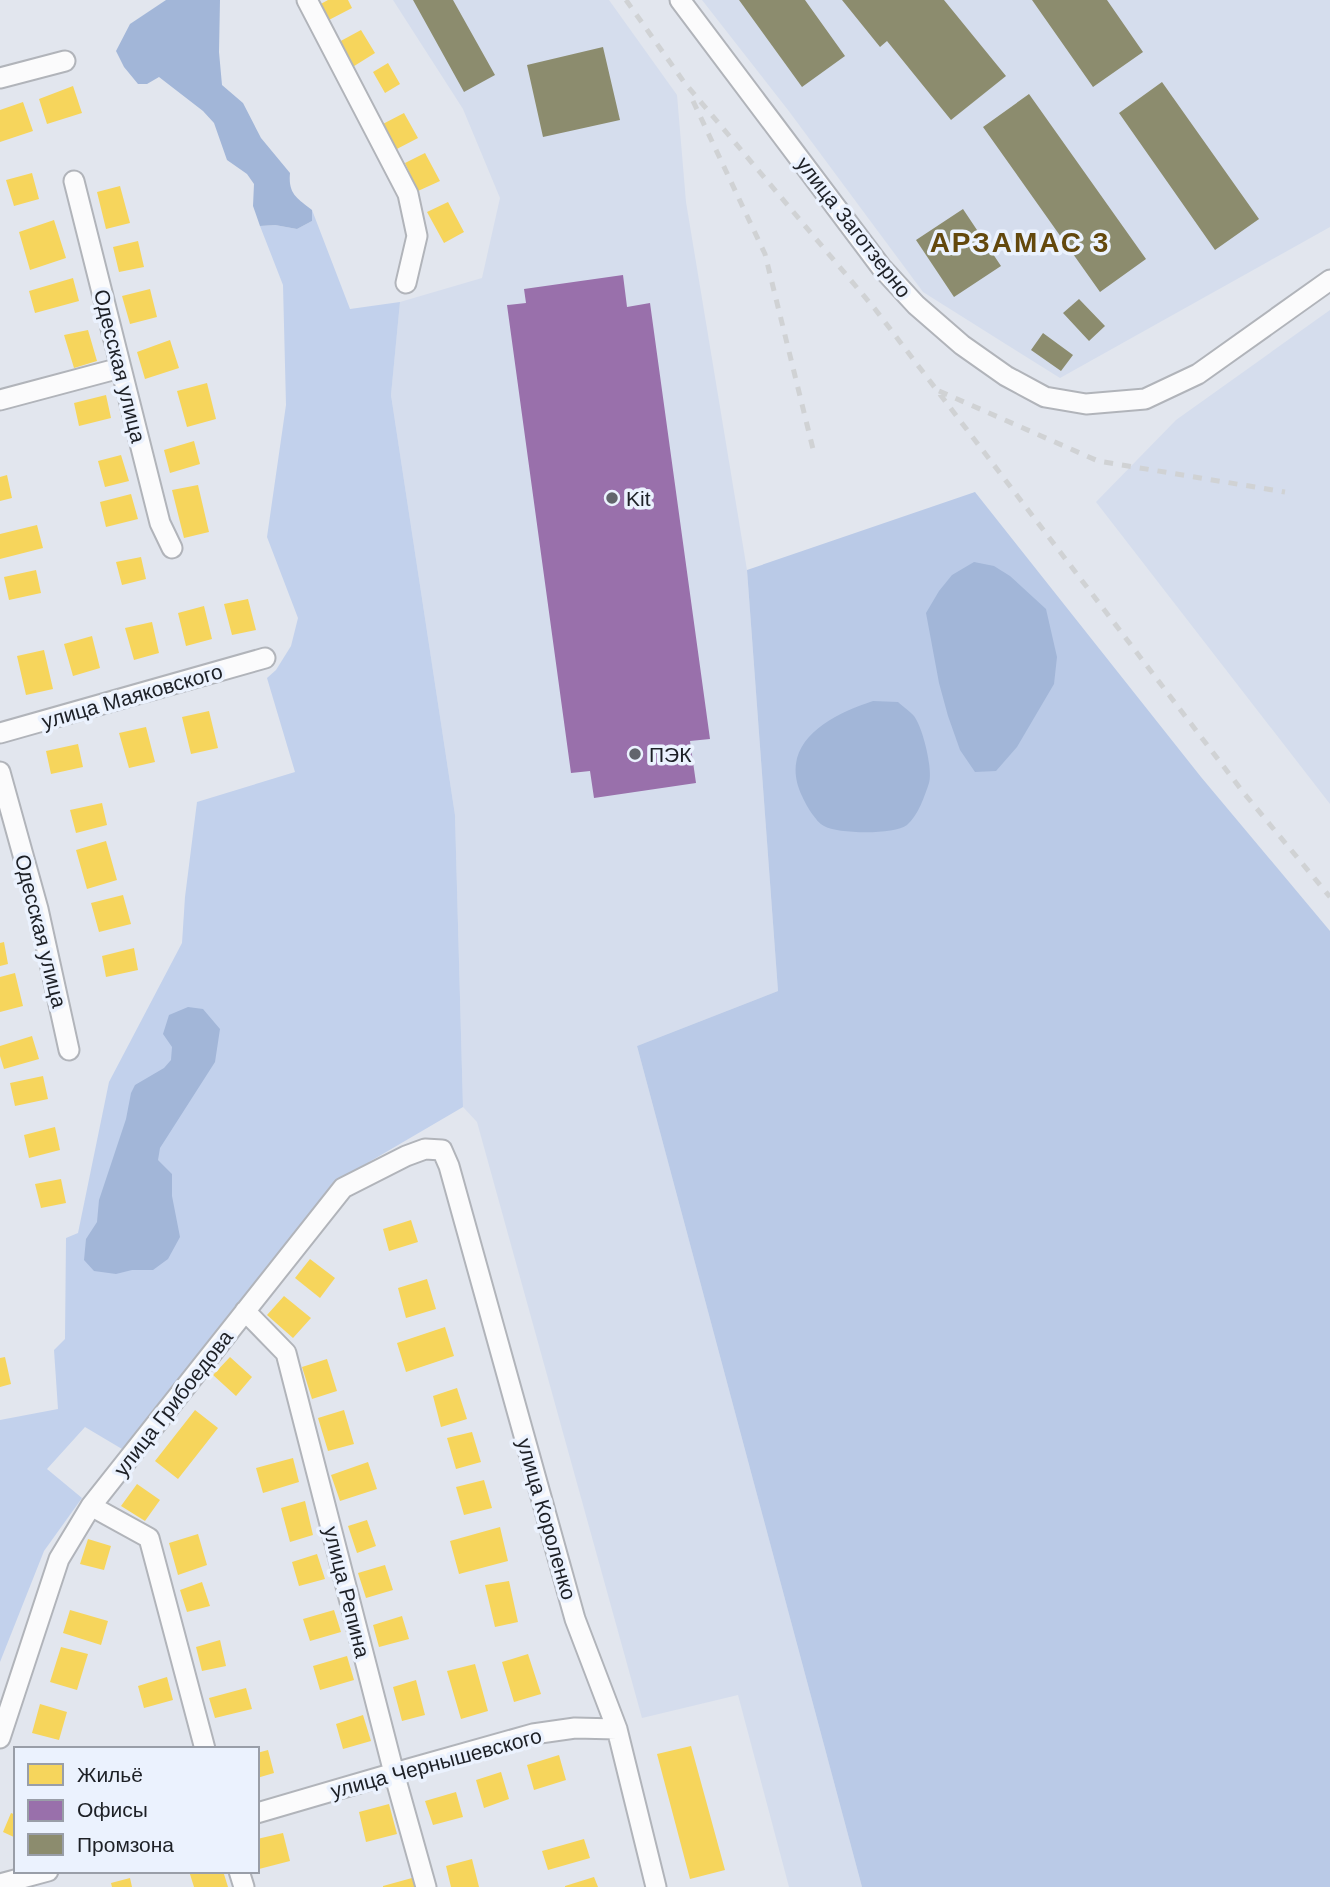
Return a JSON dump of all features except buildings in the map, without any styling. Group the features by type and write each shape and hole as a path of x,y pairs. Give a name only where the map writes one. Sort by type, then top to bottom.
{"street":[{"path":"307,0 408,194 416,236 407,283"},
{"name":"улица Заготзерно","path":"680,0 881,267 916,305 962,345 1006,376 1045,397 1086,404 1145,399 1198,374 1330,280"},
{"path":"0,78 65,61"},
{"name":"Одесская улица","path":"74,181 160,523 172,548"},
{"path":"0,400 120,368"},
{"name":"улица Маяковского","path":"0,733 265,658"},
{"name":"Одесская улица","path":"0,772 38,909 69,1050"},
{"name":"улица Грибоедова","path":"0,1738 59,1559 91,1506 343,1188 406,1156 425,1149 442,1150"},
{"name":"улица Короленко","path":"442,1150 449,1166 575,1619 617,1729 656,1887"},
{"name":"улица Репина","path":"245,1311 286,1353 426,1887"},
{"path":"91,1506 149,1538 204,1747"},
{"name":"улица Чернышевского","path":"259,1812 533,1734 575,1728 617,1729"},
{"path":"0,1884 41,1873"}],"shaded area":[{"path":"166,0 220,0 219,52 222,85 243,103 261,138 290,173 292,191 312,210 312,221 297,229 275,225 260,226 253,206 254,184 247,174 227,160 214,123 203,111 159,77 147,84 138,84 124,67 116,51 130,24"},
{"path":"393,0 609,0 677,95 686,202 747,570 778,991 637,1046 862,1887 789,1887 738,1695 642,1718 477,1122 463,1107 455,815 391,395 400,302 482,278 500,198 463,109"},
{"path":"702,0 1330,0 1330,227 1060,378 923,292 788,110"},
{"path":"312,210 350,309 400,302 391,395 455,815 463,1107 340,1179 122,1449 85,1427 47,1469 82,1498 44,1551 0,1662 0,1420 58,1409 54,1350 65,1339 66,1238 78,1233 109,1082 182,943 197,802 295,772 267,678 276,670 291,646 298,618 267,537 286,405 283,285 260,226 275,225 297,229 312,221"},
{"path":"1330,310 1330,804 1096,502 1176,420"},
{"path":"975,492 1201,777 1330,931 1330,1887 862,1887 637,1046 778,991 747,570"},
{"path":"974,562 994,566 1010,576 1046,609 1057,657 1054,684 1017,747 996,771 975,772 960,750 939,683 926,613 952,575"},
{"path":"873,701 898,702 914,716 926,749 930,768 929,783 921,805 907,825 891,830 866,832 831,829 818,821 804,800 796,777 796,761 802,746 825,723"},
{"path":"188,1007 203,1009 220,1029 215,1062 160,1148 158,1160 172,1174 172,1196 180,1237 168,1259 153,1270 132,1270 116,1274 94,1271 84,1260 86,1239 97,1222 99,1200 126,1119 131,1093 135,1085 164,1068 171,1060 172,1047 163,1034 169,1015"}],"railway":[{"path":"626,0 684,82 875,309 1243,792 1330,897"},
{"path":"693,101 765,254 813,449"},
{"path":"939,391 1098,461 1285,492"}],"place":[{"name":"Kit","path":"612,498"},
{"name":"ПЭК","path":"635,754"}],"district":[{"name":"АРЗАМАС 3","path":"1020,242"}]}
